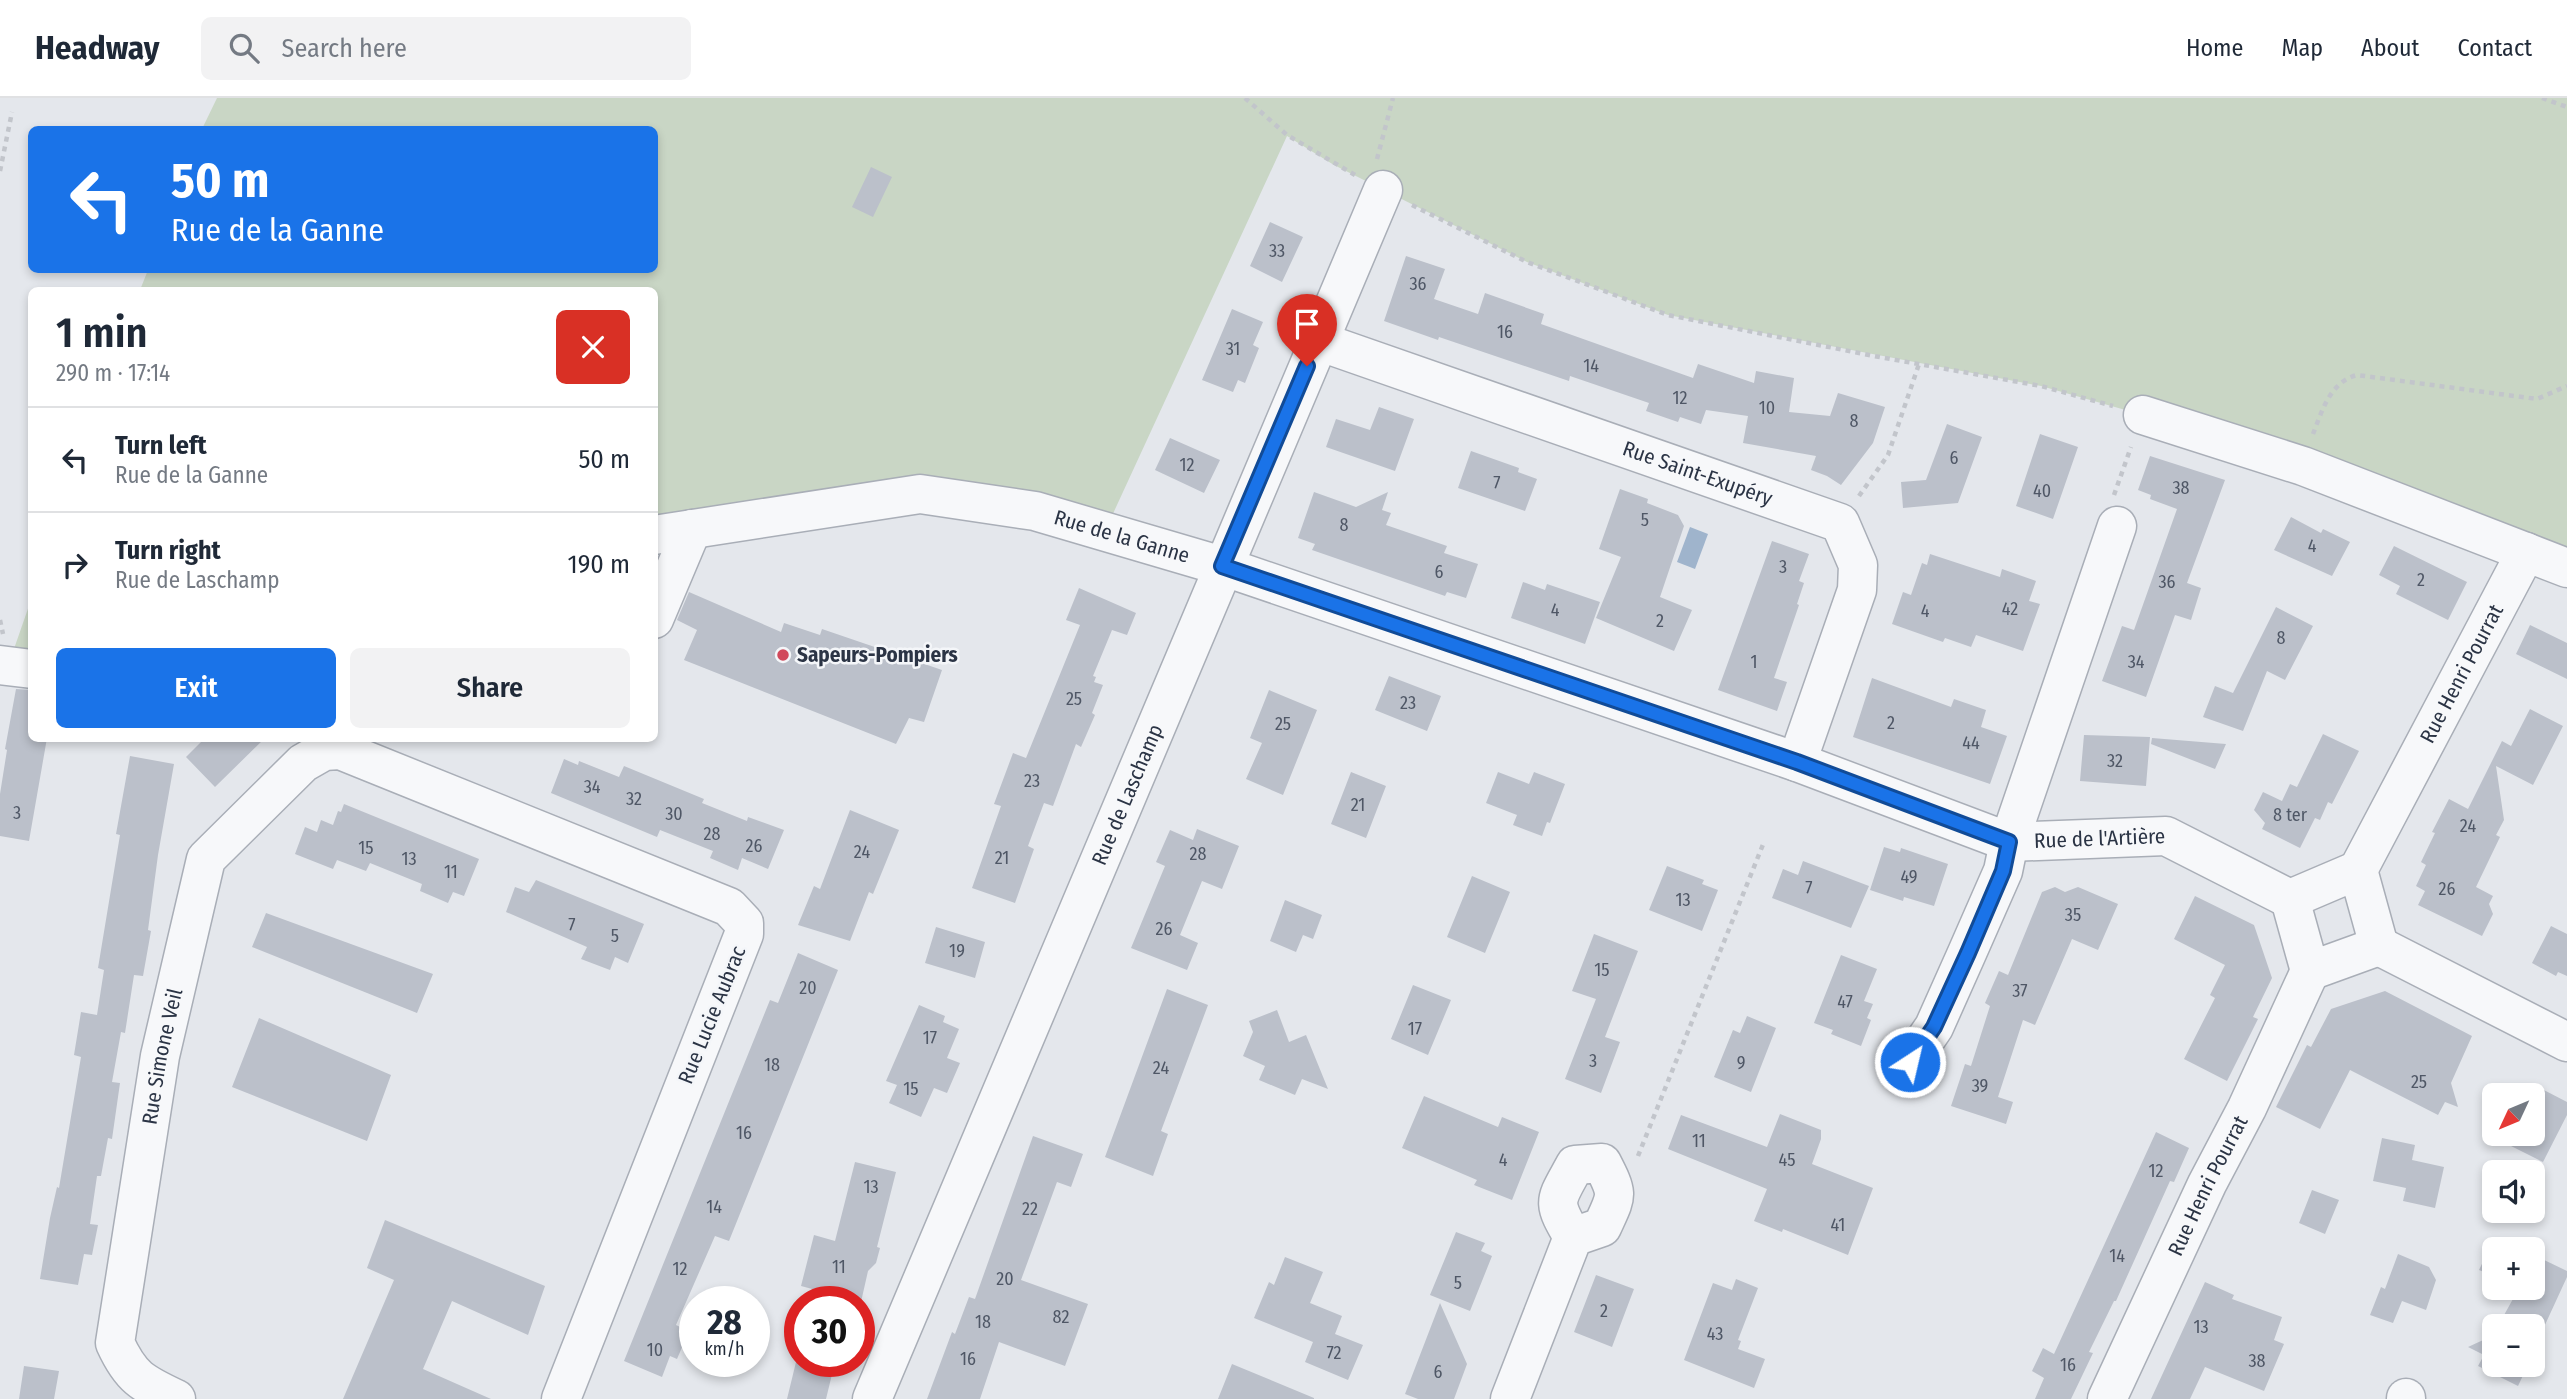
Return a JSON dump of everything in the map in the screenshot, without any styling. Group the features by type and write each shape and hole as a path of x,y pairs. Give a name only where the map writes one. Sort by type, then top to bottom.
{"street":[{"name":"Rue de Laschamp","path":"872,1399 1318,341 1377,187"},
{"name":"Rue Saint-Exupéry","path":"1318,341 1840,523"},
{"path":"2143,415 2303,466 2567,568"},
{"name":"Rue de la Ganne","path":"658,533 920,494 1035,511 1222,566 1797,762 2009,842"},
{"path":"1797,762 1857,590 1858,565 1840,523"},
{"path":"2009,842 2117,526"},
{"path":"658,610 692,529"},
{"name":"Rue Henri Pourrat","path":"2358,870 2526,552"},
{"name":"Rue Simone Veil","path":"176,1399 144,1384 125,1365 116,1343 160,1056 198,887 206,859 303,762 341,744"},
{"name":"Rue Lucie Aubrac","path":"341,744 729,907 744,923 744,934 561,1399"},
{"name":"Rue de l'Artière","path":"1910,1062 1934,1027 1968,953 2003,871 2009,842 2166,836 2290,899"},
{"path":"2379,946 2358,870 2290,899 2310,971 2379,946 2567,1042"},
{"name":"Rue Henri Pourrat","path":"2107,1399 2310,971"},
{"path":"1510,1399 1573,1237 1602,1227 1614,1203 1615,1188 1602,1163 1575,1165 1558,1196 1558,1213 1573,1237"}],"path":[{"path":"1245,98 1287,135 1334,165 1527,262 1668,315 2041,386 2143,415 2105,519 2117,526"},
{"path":"1377,187 1393,98"},
{"path":"2542,98 2567,107"},
{"path":"0,171 12,113"},
{"path":"1840,523 1888,455 1919,364"},
{"path":"2303,466 2321,412 2344,378 2357,374 2537,399 2567,386"},
{"path":"1615,1188 1633,1168 1764,842"}],"green space":[{"path":"217,98 2567,98 2567,568 2143,415 2041,386 1668,315 1527,262 1334,165 1287,136 1105,531 920,494 658,535 658,287 141,287 147,273 658,273 658,126 203,126"},
{"path":"28,609 28,669 8,666"}],"water":[{"path":"1690,527 1708,534 1695,569 1677,562"}],"building":[{"path":"871,167 892,177 873,217 852,207"},
{"path":"1270,222 1303,237 1282,282 1250,266"},
{"path":"1406,256 1445,269 1434,299 1478,314 1485,293 1544,314 1541,324 1693,378 1698,364 1754,383 1756,371 1794,378 1789,412 1830,416 1838,393 1885,407 1873,443 1841,485 1811,470 1816,456 1743,443 1748,416 1706,410 1701,424 1680,417 1678,422 1646,411 1649,403 1570,376 1569,381 1384,321"},
{"path":"1232,309 1263,322 1253,345 1259,348 1245,383 1238,380 1233,392 1202,380"},
{"path":"1379,407 1414,419 1395,471 1326,447 1336,419 1370,430"},
{"path":"1947,424 1982,437 1958,503 1903,508 1901,482 1926,480"},
{"path":"2040,434 2078,447 2053,519 2016,506"},
{"path":"1170,438 1220,460 1204,493 1155,470"},
{"path":"1471,451 1519,468 1518,472 1537,479 1525,511 1458,488"},
{"path":"2150,456 2225,480 2187,583 2201,588 2191,620 2175,615 2146,697 2102,681 2122,626 2134,630 2177,509 2150,499 2151,495 2138,490"},
{"path":"1620,489 1648,499 1647,503 1678,515 1684,526 1660,597 1692,610 1674,651 1596,618 1621,557 1599,549"},
{"path":"1314,492 1356,507 1388,492 1382,510 1391,513 1386,525 1447,546 1444,553 1478,564 1466,598 1447,592 1445,596 1312,550 1315,544 1298,538"},
{"path":"2291,517 2321,533 2323,529 2350,542 2332,576 2274,550"},
{"path":"1772,541 1809,554 1799,581 1804,583 1797,604 1799,605 1774,678 1787,682 1777,711 1718,690"},
{"path":"2394,546 2467,582 2448,620 2396,594 2400,586 2379,575"},
{"path":"1930,554 2000,577 2002,569 2036,581 2029,601 2040,604 2023,651 1976,635 1971,647 1945,638 1943,642 1892,624 1903,592 1911,595 1922,563 1927,565"},
{"path":"1523,582 1545,590 1547,584 1600,602 1585,644 1511,618"},
{"path":"1079,588 1136,613 1127,635 1112,630 1093,676 1096,677 1094,682 1103,685 1092,713 1095,715 1081,747 1076,744 1053,806 1044,803 1028,846 1034,849 1015,903 972,888 1001,806 994,804 1013,753 1026,758 1080,625 1066,620"},
{"path":"689,592 781,632 784,623 820,635 822,629 942,670 924,722 909,718 896,744 684,660 697,630 677,620"},
{"path":"2276,607 2313,626 2285,680 2267,671 2243,731 2203,717 2215,686 2233,693"},
{"path":"2530,625 2567,643 2567,679 2516,654"},
{"path":"1389,676 1441,696 1427,731 1375,710"},
{"path":"1872,678 1951,707 1954,699 1986,710 1981,727 2007,736 1990,784 1853,737"},
{"path":"16,689 28,690 28,742 46,742 29,841 0,836 0,794"},
{"path":"1269,690 1317,710 1283,795 1246,779 1262,743 1250,738"},
{"path":"2530,709 2563,726 2533,785 2496,766 2504,820 2496,835 2500,837 2476,887 2493,896 2489,904 2493,914 2482,936 2418,905 2425,891 2416,886 2426,865 2421,862 2435,833 2432,832 2449,799 2468,809 2502,741 2511,746"},
{"path":"2323,734 2359,751 2332,804 2328,802 2320,820 2315,818 2300,848 2262,829 2265,823 2254,810 2263,792 2282,801 2290,784 2297,787"},
{"path":"2084,735 2150,737 2146,786 2080,781"},
{"path":"2152,738 2226,744 2215,769 2151,744"},
{"path":"201,742 261,742 215,787 186,757"},
{"path":"130,756 174,764 158,855 148,930 151,931 143,976 134,975 125,1033 121,1032 112,1082 120,1083 112,1139 108,1138 101,1176 97,1176 90,1224 98,1225 92,1255 84,1254 78,1285 40,1279 50,1218 57,1187 59,1188 81,1057 74,1055 81,1012 97,1015 104,970 98,968 120,835 116,834"},
{"path":"564,759 578,765 579,761 619,777 624,766 704,799 702,803 747,821 748,817 784,830 768,869 742,858 738,870 710,858 713,851 660,830 657,837 551,793"},
{"path":"1351,772 1386,786 1366,838 1331,824"},
{"path":"1498,772 1529,784 1534,772 1565,784 1542,836 1513,825 1517,815 1486,803"},
{"path":"344,804 479,859 464,896 453,892 448,903 420,891 422,884 370,863 366,871 337,860 333,869 295,854 305,827 317,832 321,820 333,825"},
{"path":"850,810 899,830 873,894 869,892 850,941 798,925 814,886 820,889"},
{"path":"1197,829 1239,846 1222,889 1202,881 1180,935 1198,943 1187,970 1131,948 1165,866 1156,862 1170,830 1193,840"},
{"path":"1884,847 1900,852 1901,848 1948,864 1934,906 1904,897 1903,901 1870,890"},
{"path":"1803,861 1869,886 1851,928 1772,898 1783,869 1798,875"},
{"path":"1667,866 1704,880 1702,884 1718,890 1702,931 1649,910"},
{"path":"1472,876 1510,892 1485,953 1447,937"},
{"path":"536,880 644,924 628,963 615,957 610,970 581,959 587,947 506,912 515,887 529,892"},
{"path":"2055,887 2065,892 2078,887 2118,904 2098,950 2072,939 2035,1025 2023,1020 1998,1097 2013,1102 2006,1124 1951,1106 1965,1064 1971,1066 1990,1006 1985,1003 1999,971 2008,975 2042,892"},
{"path":"2195,896 2254,925 2272,978 2253,1017 2258,1019 2227,1081 2184,1059 2215,998 2210,995 2225,965 2174,939"},
{"path":"1285,900 1322,915 1313,939 1303,935 1296,952 1270,941"},
{"path":"266,913 433,974 417,1013 252,947"},
{"path":"2551,926 2567,934 2567,976 2558,972 2556,976 2532,963"},
{"path":"936,927 985,942 975,978 925,963"},
{"path":"1594,934 1638,951 1605,1037 1620,1042 1601,1093 1565,1079 1596,999 1572,991"},
{"path":"798,953 838,970 729,1241 715,1236 693,1286 679,1286 679,1318 676,1325 679,1326 679,1354 677,1359 670,1356 662,1377 624,1361 770,1000 778,1003"},
{"path":"1841,955 1877,969 1864,1001 1873,1004 1867,1018 1871,1020 1861,1046 1831,1034 1833,1030 1814,1023"},
{"path":"1413,985 1451,1000 1428,1055 1391,1039"},
{"path":"1167,989 1208,1005 1161,1131 1168,1134 1153,1176 1105,1157"},
{"path":"2385,991 2472,1036 2451,1083 2458,1107 2445,1102 2438,1115 2350,1070 2320,1129 2276,1107 2307,1045 2311,1047 2331,1009"},
{"path":"919,1005 945,1016 943,1022 959,1029 947,1058 960,1063 947,1093 934,1088 921,1117 889,1103 897,1085 886,1081"},
{"path":"1277,1010 1289,1042 1306,1035 1328,1089 1302,1079 1295,1095 1259,1080 1265,1066 1243,1056 1253,1032 1249,1021"},
{"path":"1747,1016 1776,1028 1751,1092 1714,1077 1733,1030 1740,1033"},
{"path":"259,1018 391,1075 367,1141 232,1087"},
{"path":"2545,1091 2567,1102 2567,1115 2544,1160 2511,1146 2545,1146"},
{"path":"1424,1096 1498,1127 1502,1117 1539,1132 1512,1200 1474,1185 1477,1180 1402,1148"},
{"path":"1780,1114 1821,1130 1821,1139 1812,1164 1873,1188 1848,1255 1783,1229 1782,1232 1754,1221 1767,1189 1668,1149 1681,1115 1767,1147"},
{"path":"2156,1132 2189,1148 2174,1182 2170,1181 2116,1301 2089,1352 2093,1353 2071,1399 2035,1399 2044,1378 2032,1371 2043,1348 2054,1354"},
{"path":"1033,1136 1083,1154 1071,1187 1057,1182 1021,1280 1088,1304 1065,1366 999,1342 980,1399 927,1399 952,1332 955,1334 969,1297 975,1299"},
{"path":"2382,1138 2415,1145 2412,1160 2444,1167 2435,1208 2403,1201 2406,1188 2373,1181"},
{"path":"855,1162 896,1172 877,1247 880,1248 876,1263 868,1271 865,1286 801,1286 814,1235 835,1241"},
{"path":"2312,1190 2339,1200 2325,1234 2299,1223"},
{"path":"385,1220 545,1286 528,1335 452,1301 423,1369 491,1399 343,1399 394,1280 367,1268"},
{"path":"1456,1232 1485,1243 1481,1251 1492,1256 1470,1311 1430,1295"},
{"path":"2398,1254 2429,1267 2436,1280 2426,1310 2402,1301 2393,1323 2370,1315 2381,1287 2385,1289"},
{"path":"1285,1257 1323,1272 1310,1303 1342,1316 1335,1334 1363,1345 1348,1380 1305,1362 1313,1342 1254,1318 1269,1282 1274,1285"},
{"path":"2545,1260 2567,1271 2567,1277 2545,1325 2545,1314 2505,1314 2512,1300 2545,1300"},
{"path":"1596,1275 1634,1289 1612,1347 1574,1332"},
{"path":"1736,1279 1758,1288 1738,1340 1741,1341 1738,1349 1765,1359 1754,1388 1684,1360 1713,1283 1732,1290"},
{"path":"2205,1282 2234,1295 2232,1299 2282,1317 2274,1340 2284,1344 2264,1391 2205,1367 2190,1399 2151,1399"},
{"path":"1440,1303 1467,1364 1454,1399 1418,1399 1405,1394"},
{"path":"2482,1341 2482,1354 2468,1347"},
{"path":"1232,1364 1314,1398 1314,1399 1218,1399"},
{"path":"24,1366 59,1371 54,1399 19,1399"},
{"path":"792,1377 831,1377 826,1399 787,1399"},
{"path":"2500,1377 2522,1377 2518,1386"}],"place":[{"name":"Sapeurs-Pompiers","path":"783,655"}],"route":[{"path":"1307,366 1222,566 1797,762 2009,842 2003,871 1968,953 1934,1027 1910,1062"}]}
